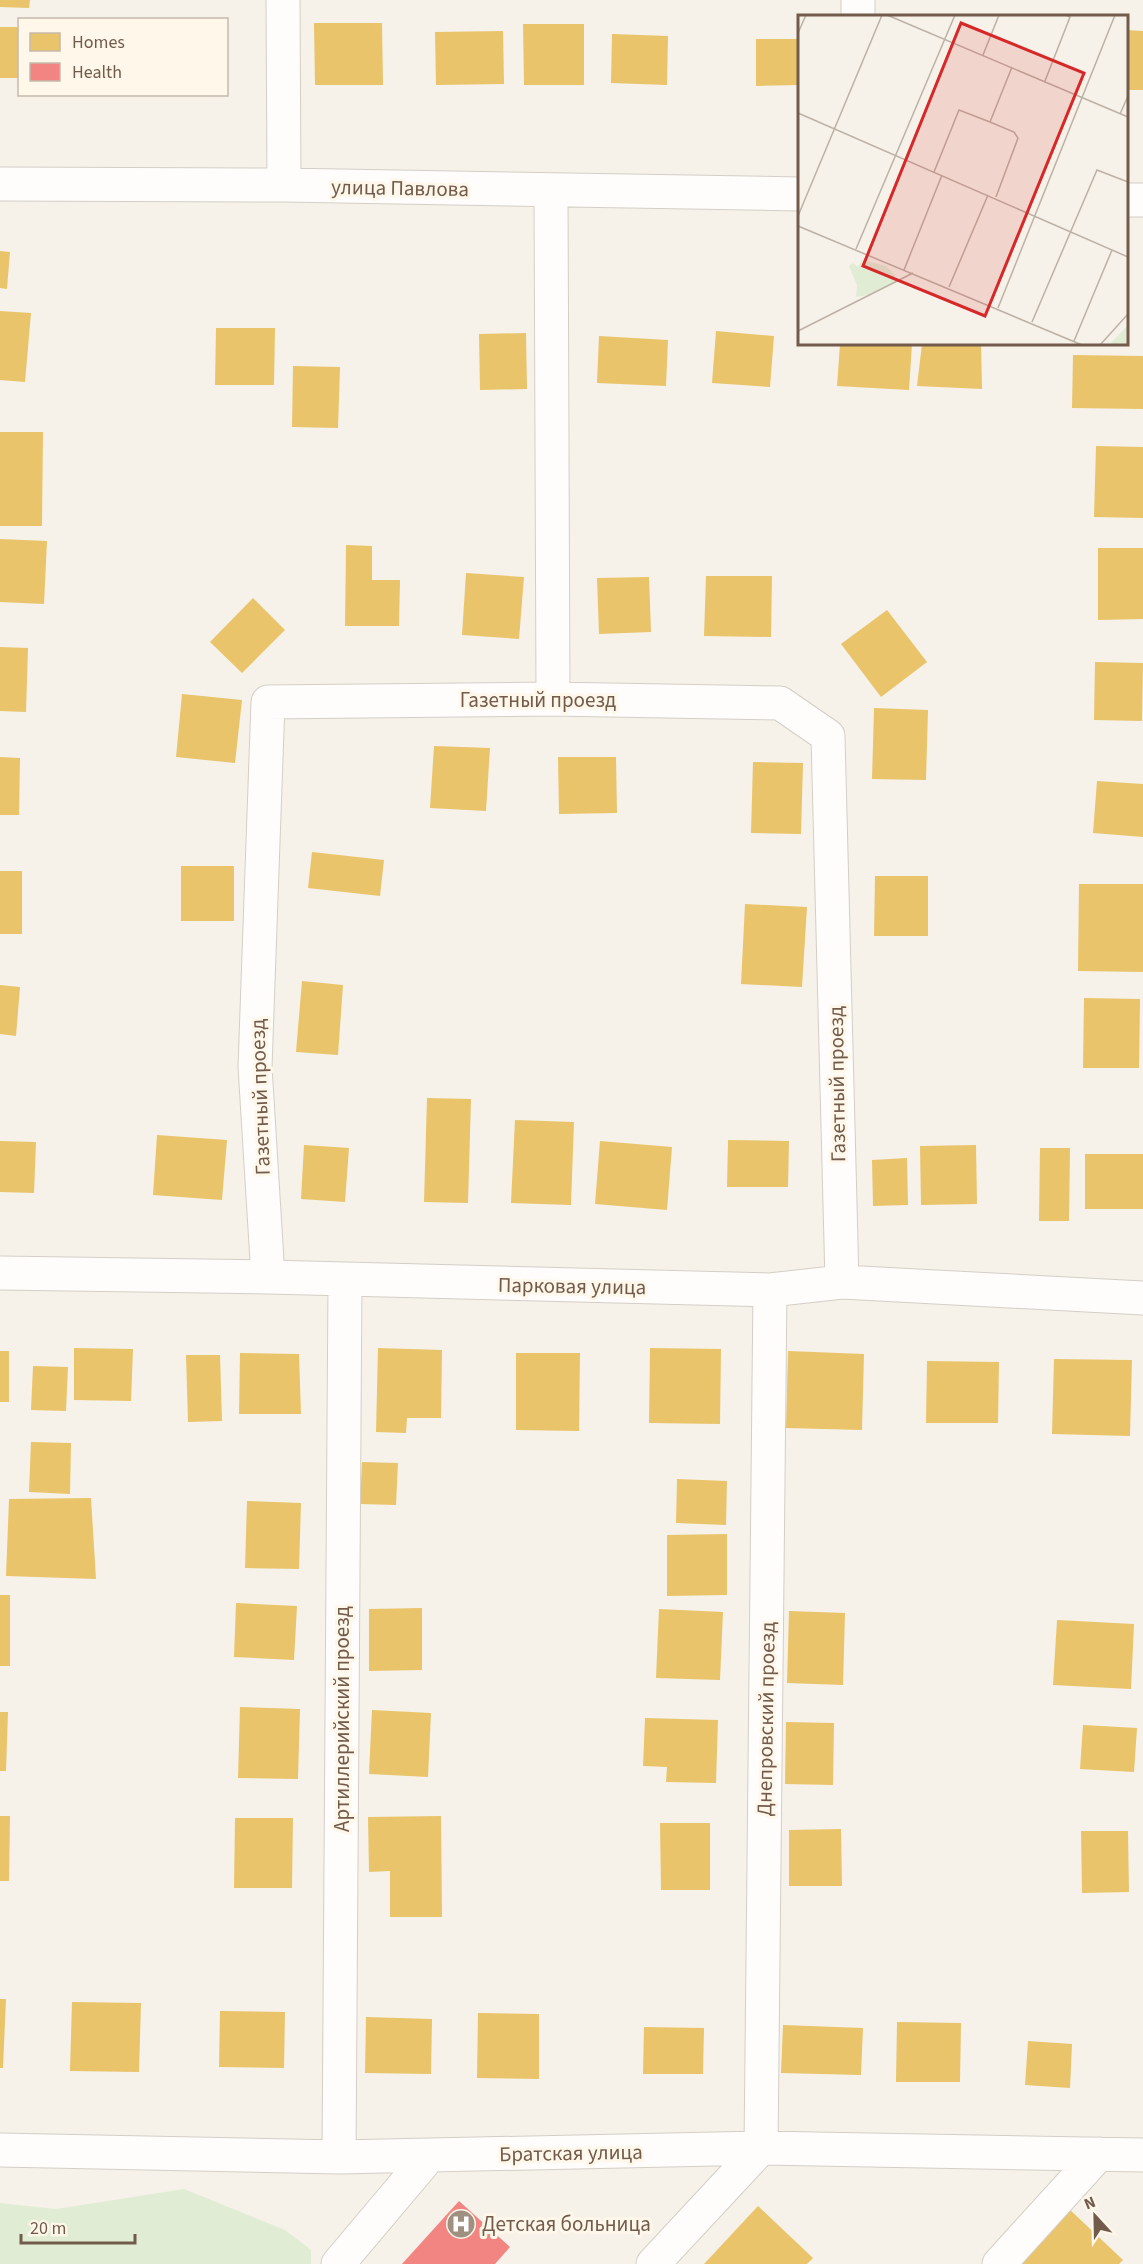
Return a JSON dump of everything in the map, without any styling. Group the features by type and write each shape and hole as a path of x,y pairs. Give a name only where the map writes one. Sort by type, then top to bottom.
{"street":[{"path":"283,0 284,185"},
{"name":"улица Павлова","path":"0,184 284,185 798,194"},
{"path":"551,191 553,699"},
{"name":"Газетный проезд","path":"268,1277 255,1067 268,702 553,699 780,703 828,736 842,1282"},
{"name":"Парковая улица","path":"0,1273 268,1277 770,1290 842,1282 1143,1298"},
{"name":"Артиллерийский проезд","path":"339,2157 345,1280"},
{"name":"Днепровский проезд","path":"761,2148 770,1290"},
{"path":"653,2264 761,2148"},
{"name":"Братская улица","path":"0,2150 339,2157 761,2148 1143,2155"},
{"path":"999,2264 1099,2154"},
{"path":"338,2264 429,2156"}],"green space":[{"path":"184,2189 285,2230 311,2250 311,2264 0,2264 0,2203 56,2209"}],"building: Homes":[{"path":"0,0 30,0 29,8 0,7"},
{"path":"314,23 382,23 383,85 315,85"},
{"path":"523,24 584,24 584,85 524,85"},
{"path":"0,27 18,27 18,78 0,78"},
{"path":"1128,30 1143,31 1143,90 1128,90"},
{"path":"503,31 504,84 436,85 435,32"},
{"path":"612,34 668,36 667,85 611,83"},
{"path":"756,39 798,39 798,85 756,86"},
{"path":"0,251 10,252 7,289 0,288"},
{"path":"0,311 31,313 25,382 0,380"},
{"path":"216,328 275,328 274,385 215,385"},
{"path":"716,331 774,336 770,387 712,383"},
{"path":"526,333 527,389 480,390 479,334"},
{"path":"599,336 668,340 666,386 597,383"},
{"path":"840,345 912,345 909,390 837,386"},
{"path":"922,345 981,345 982,389 917,386"},
{"path":"1073,355 1143,356 1143,409 1072,408"},
{"path":"293,366 340,367 338,428 292,427"},
{"path":"0,432 43,432 42,526 0,526"},
{"path":"1096,446 1143,447 1143,518 1094,517"},
{"path":"0,539 47,541 44,604 0,602"},
{"path":"346,545 372,546 372,580 400,580 399,626 345,626"},
{"path":"1098,548 1143,548 1143,619 1098,620"},
{"path":"466,573 524,577 519,639 462,635"},
{"path":"706,576 772,576 771,637 704,636"},
{"path":"649,577 651,632 599,634 597,578"},
{"path":"253,598 285,630 242,673 210,642"},
{"path":"887,610 927,662 881,697 841,644"},
{"path":"0,647 28,648 26,712 0,711"},
{"path":"1095,662 1143,663 1142,721 1094,720"},
{"path":"182,694 242,700 235,763 176,757"},
{"path":"874,708 928,710 926,780 872,779"},
{"path":"434,746 490,748 486,811 430,808"},
{"path":"0,757 20,758 19,815 0,815"},
{"path":"558,757 616,757 617,813 559,814"},
{"path":"753,762 803,763 801,834 751,833"},
{"path":"1097,781 1143,784 1143,837 1093,833"},
{"path":"312,852 384,860 380,896 308,888"},
{"path":"181,866 234,866 234,921 181,921"},
{"path":"0,871 22,871 22,934 0,934"},
{"path":"875,876 928,876 928,936 874,936"},
{"path":"1079,884 1143,884 1143,972 1078,971"},
{"path":"745,904 807,907 802,987 741,984"},
{"path":"302,981 343,985 338,1055 296,1052"},
{"path":"0,985 20,987 16,1036 0,1034"},
{"path":"1084,998 1140,999 1139,1068 1083,1068"},
{"path":"427,1098 471,1099 468,1203 424,1202"},
{"path":"515,1120 574,1122 571,1205 511,1203"},
{"path":"157,1135 227,1140 222,1200 153,1195"},
{"path":"728,1140 789,1141 788,1187 727,1187"},
{"path":"0,1141 36,1142 34,1193 0,1192"},
{"path":"600,1141 672,1147 667,1210 595,1204"},
{"path":"304,1145 349,1148 345,1202 301,1199"},
{"path":"976,1145 977,1204 921,1205 920,1146"},
{"path":"1040,1148 1070,1148 1069,1221 1039,1221"},
{"path":"1085,1154 1143,1154 1143,1209 1085,1209"},
{"path":"907,1158 908,1205 873,1206 872,1160"},
{"path":"74,1348 133,1349 131,1401 74,1400"},
{"path":"378,1348 442,1350 441,1418 407,1418 406,1433 376,1432"},
{"path":"650,1348 721,1349 720,1424 649,1423"},
{"path":"0,1351 9,1351 9,1402 0,1402"},
{"path":"788,1351 864,1354 862,1430 786,1428"},
{"path":"240,1353 299,1354 301,1414 239,1414"},
{"path":"516,1353 580,1353 579,1431 516,1430"},
{"path":"186,1355 220,1355 222,1421 188,1422"},
{"path":"1054,1359 1132,1360 1130,1436 1052,1434"},
{"path":"927,1361 999,1362 998,1423 926,1423"},
{"path":"33,1366 68,1367 66,1411 31,1410"},
{"path":"31,1442 71,1443 70,1494 29,1492"},
{"path":"362,1462 398,1463 396,1505 360,1504"},
{"path":"677,1479 727,1481 726,1525 676,1523"},
{"path":"91,1498 96,1579 6,1576 9,1499"},
{"path":"247,1501 301,1503 299,1569 245,1568"},
{"path":"727,1534 727,1595 667,1596 667,1535"},
{"path":"0,1595 10,1595 10,1666 0,1666"},
{"path":"236,1603 297,1606 294,1660 234,1657"},
{"path":"422,1608 422,1670 369,1671 369,1609"},
{"path":"659,1609 723,1612 720,1680 656,1678"},
{"path":"789,1611 845,1613 843,1685 787,1683"},
{"path":"1057,1620 1134,1624 1131,1689 1053,1685"},
{"path":"240,1707 300,1709 298,1779 238,1778"},
{"path":"372,1710 431,1713 428,1777 369,1774"},
{"path":"0,1712 8,1712 6,1771 0,1771"},
{"path":"645,1718 718,1720 716,1783 666,1782 667,1767 643,1766"},
{"path":"786,1722 834,1723 833,1785 785,1784"},
{"path":"1083,1725 1137,1728 1134,1772 1080,1769"},
{"path":"0,1816 10,1816 9,1881 0,1881"},
{"path":"441,1816 442,1917 390,1917 390,1871 369,1872 368,1817"},
{"path":"235,1818 293,1818 292,1888 234,1888"},
{"path":"660,1823 710,1823 710,1890 661,1890"},
{"path":"841,1829 842,1886 789,1886 789,1830"},
{"path":"1081,1831 1128,1831 1129,1892 1082,1893"},
{"path":"0,1999 6,1999 3,2068 0,2068"},
{"path":"72,2002 141,2003 139,2072 70,2071"},
{"path":"220,2011 285,2012 284,2068 219,2067"},
{"path":"478,2013 539,2014 539,2079 477,2078"},
{"path":"366,2017 432,2019 431,2074 365,2073"},
{"path":"897,2022 961,2023 960,2082 896,2082"},
{"path":"783,2025 863,2028 861,2075 781,2073"},
{"path":"644,2027 704,2028 703,2074 643,2074"},
{"path":"1028,2041 1072,2044 1070,2088 1025,2085"},
{"path":"758,2206 813,2258 807,2264 704,2264"},
{"path":"1067,2207 1123,2260 1119,2264 1013,2264"}],"building: Health":[{"name":"Детская больница","path":"459,2201 510,2247 495,2264 402,2264"}],"place":[{"name":"Детская больница","path":"461,2224"}]}
